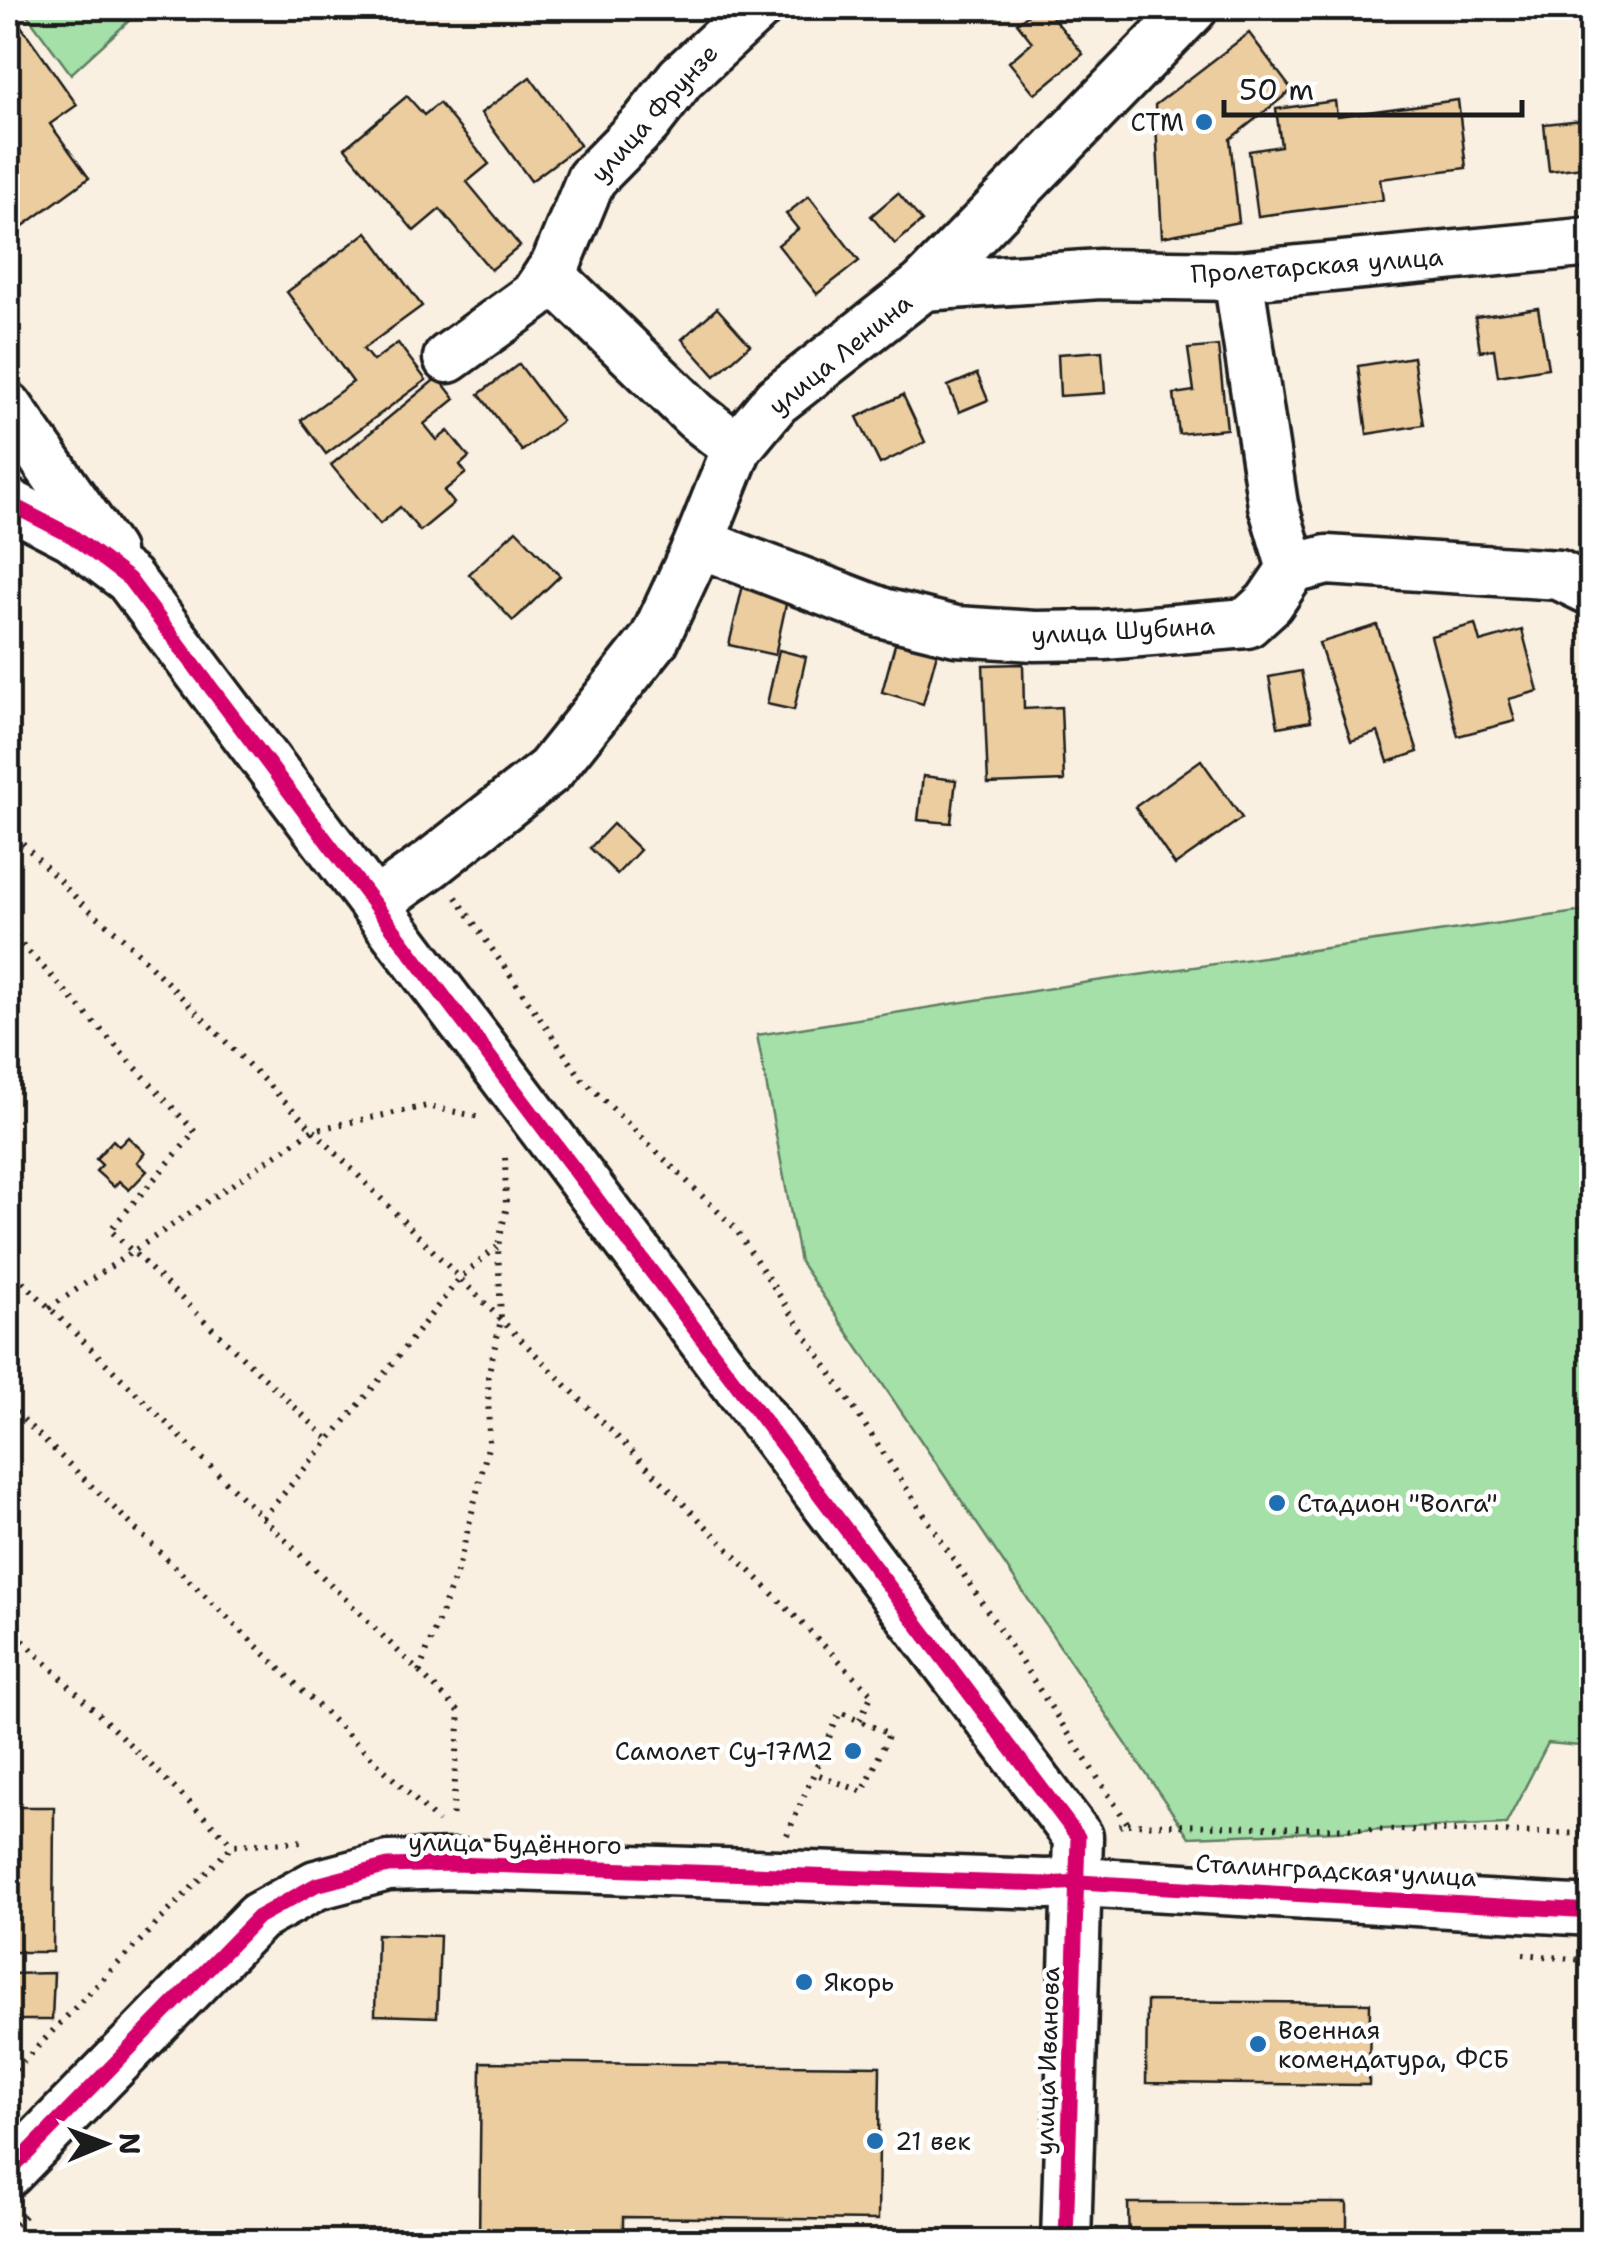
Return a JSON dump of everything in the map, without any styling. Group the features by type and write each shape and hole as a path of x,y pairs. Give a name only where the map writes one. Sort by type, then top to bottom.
{"street":[{"name":"улица Фрунзе","path":"448,358 534,296 549,274 591,179 646,124 681,78 757,8"},
{"name":"улица Ленина","path":"376,903 550,770 654,640 699,544 737,448 776,401 923,286 1193,8"},
{"name":"Пролетарская улица","path":"923,286 1100,274 1238,276 1592,242"},
{"path":"549,274 696,416 737,448"},
{"path":"1238,276 1273,505 1292,569 1327,560 1560,575 1592,591"},
{"path":"8,407 129,578 376,903 1078,1859"},
{"path":"8,503 72,536 129,578"},
{"name":"улица Шубина","path":"699,544 882,613 956,632 1035,636 1247,623 1269,604 1292,569"},
{"name":"Сталинградская улица","path":"1078,1859 1592,1910"},
{"name":"улица Будённого","path":"8,2172 258,1917 316,1885 388,1866 454,1864 1027,1883 1078,1859"},
{"name":"улица Иванова","path":"1066,2242 1078,1859"}],"path":[{"path":"8,828 80,902 123,938 872,1694 860,1721"},
{"path":"432,863 582,1079 736,1228 1128,1824"},
{"path":"8,930 195,1132 110,1230 330,1440"},
{"path":"49,1308 314,1130 427,1106 460,1110 490,1120"},
{"path":"419,1672 458,1568 488,1443 488,1376 501,1320 498,1246 506,1210 505,1142"},
{"path":"263,1518 460,1278 498,1246"},
{"path":"8,1406 451,1835 460,1712 9,1271"},
{"path":"8,1626 233,1845"},
{"path":"786,1836 840,1712 889,1734 863,1792 814,1772"},
{"path":"1078,1859 1128,1824 1592,1834"},
{"path":"1513,1954 1592,1961"}],"green space":[{"path":"22,8 143,8 71,74"},
{"name":"Стадион \"Волга\"","path":"1591,910 1591,1747 1548,1743 1506,1824 1189,1837 800,1262 757,1035 1089,982"}],"building":[{"path":"1036,8 1045,8 1083,54 1035,94 1009,62 1032,42 1017,23"},
{"path":"16,19 77,105 50,124 89,178 8,237 8,24"},
{"name":"CTM","path":"1249,33 1292,90 1230,139 1239,222 1162,237 1155,105"},
{"path":"530,77 580,145 531,181 481,113"},
{"path":"407,96 424,115 439,103 489,164 467,182 520,246 491,270 440,209 414,231 345,148"},
{"path":"1458,100 1466,168 1380,179 1383,200 1258,216 1249,151 1281,146 1276,109 1335,101 1337,116"},
{"path":"1592,119 1592,166 1549,171 1544,124"},
{"path":"898,193 922,221 895,244 871,216"},
{"path":"809,196 859,261 817,294 778,245 798,229 786,214"},
{"path":"367,232 422,306 363,349 373,361 398,343 426,380 326,454 301,420 353,382 287,292"},
{"path":"717,308 750,345 715,376 682,339"},
{"path":"1538,308 1548,368 1498,376 1494,349 1480,351 1475,317"},
{"path":"1218,346 1227,429 1179,434 1174,394 1194,391 1188,349"},
{"path":"1102,351 1105,393 1060,396 1058,354"},
{"path":"1413,357 1423,425 1367,434 1358,366"},
{"path":"519,364 562,421 522,451 479,394"},
{"path":"977,374 988,400 959,412 948,386"},
{"path":"438,377 455,399 424,424 437,440 448,431 469,457 460,465 466,473 444,491 454,503 420,531 400,507 380,524 331,465"},
{"path":"903,395 925,442 880,464 857,417"},
{"path":"516,530 560,576 513,621 469,574"},
{"path":"743,585 788,595 775,655 729,645"},
{"path":"1475,624 1480,642 1522,630 1538,691 1509,699 1515,721 1458,736 1431,636"},
{"path":"1377,625 1418,752 1388,762 1378,732 1351,741 1319,643"},
{"path":"897,637 938,649 923,704 882,692"},
{"path":"779,650 806,657 794,710 767,704"},
{"path":"1023,664 1024,709 1061,707 1064,781 988,784 983,665"},
{"path":"1301,671 1311,721 1278,727 1269,677"},
{"path":"1201,760 1242,818 1175,865 1135,807"},
{"path":"923,776 956,780 951,823 918,820"},
{"path":"613,824 640,850 617,874 590,848"},
{"path":"128,1137 145,1153 137,1162 147,1171 129,1190 119,1181 114,1187 96,1171 102,1165 96,1159 113,1140 119,1146"},
{"path":"8,1807 54,1807 53,1952 8,1952"},
{"path":"377,1934 440,1936 437,2017 375,2015"},
{"path":"54,1973 52,2020 8,2020 8,1974"},
{"path":"1147,2001 1370,2003 1369,2085 1146,2083"},
{"path":"481,2062 880,2066 878,2220 623,2217 623,2242 479,2242"},
{"path":"1128,2203 1347,2203 1347,2242 1129,2242"}],"cycle path":[{"path":"8,503 72,536 129,579 1078,1837 1066,2242"},
{"path":"8,2173 258,1917 316,1885 388,1866 454,1864 1078,1882 1592,1911"}],"place":[{"name":"CTM","path":"1204,122"},
{"name":"Стадион \"Волга\"","path":"1277,1503"},
{"name":"Самолет Су-17М2","path":"853,1751"},
{"name":"Якорь","path":"804,1982"},
{"name":"Военная комендатура, ФСБ","path":"1258,2044"},
{"name":"21 век","path":"875,2141"}]}
